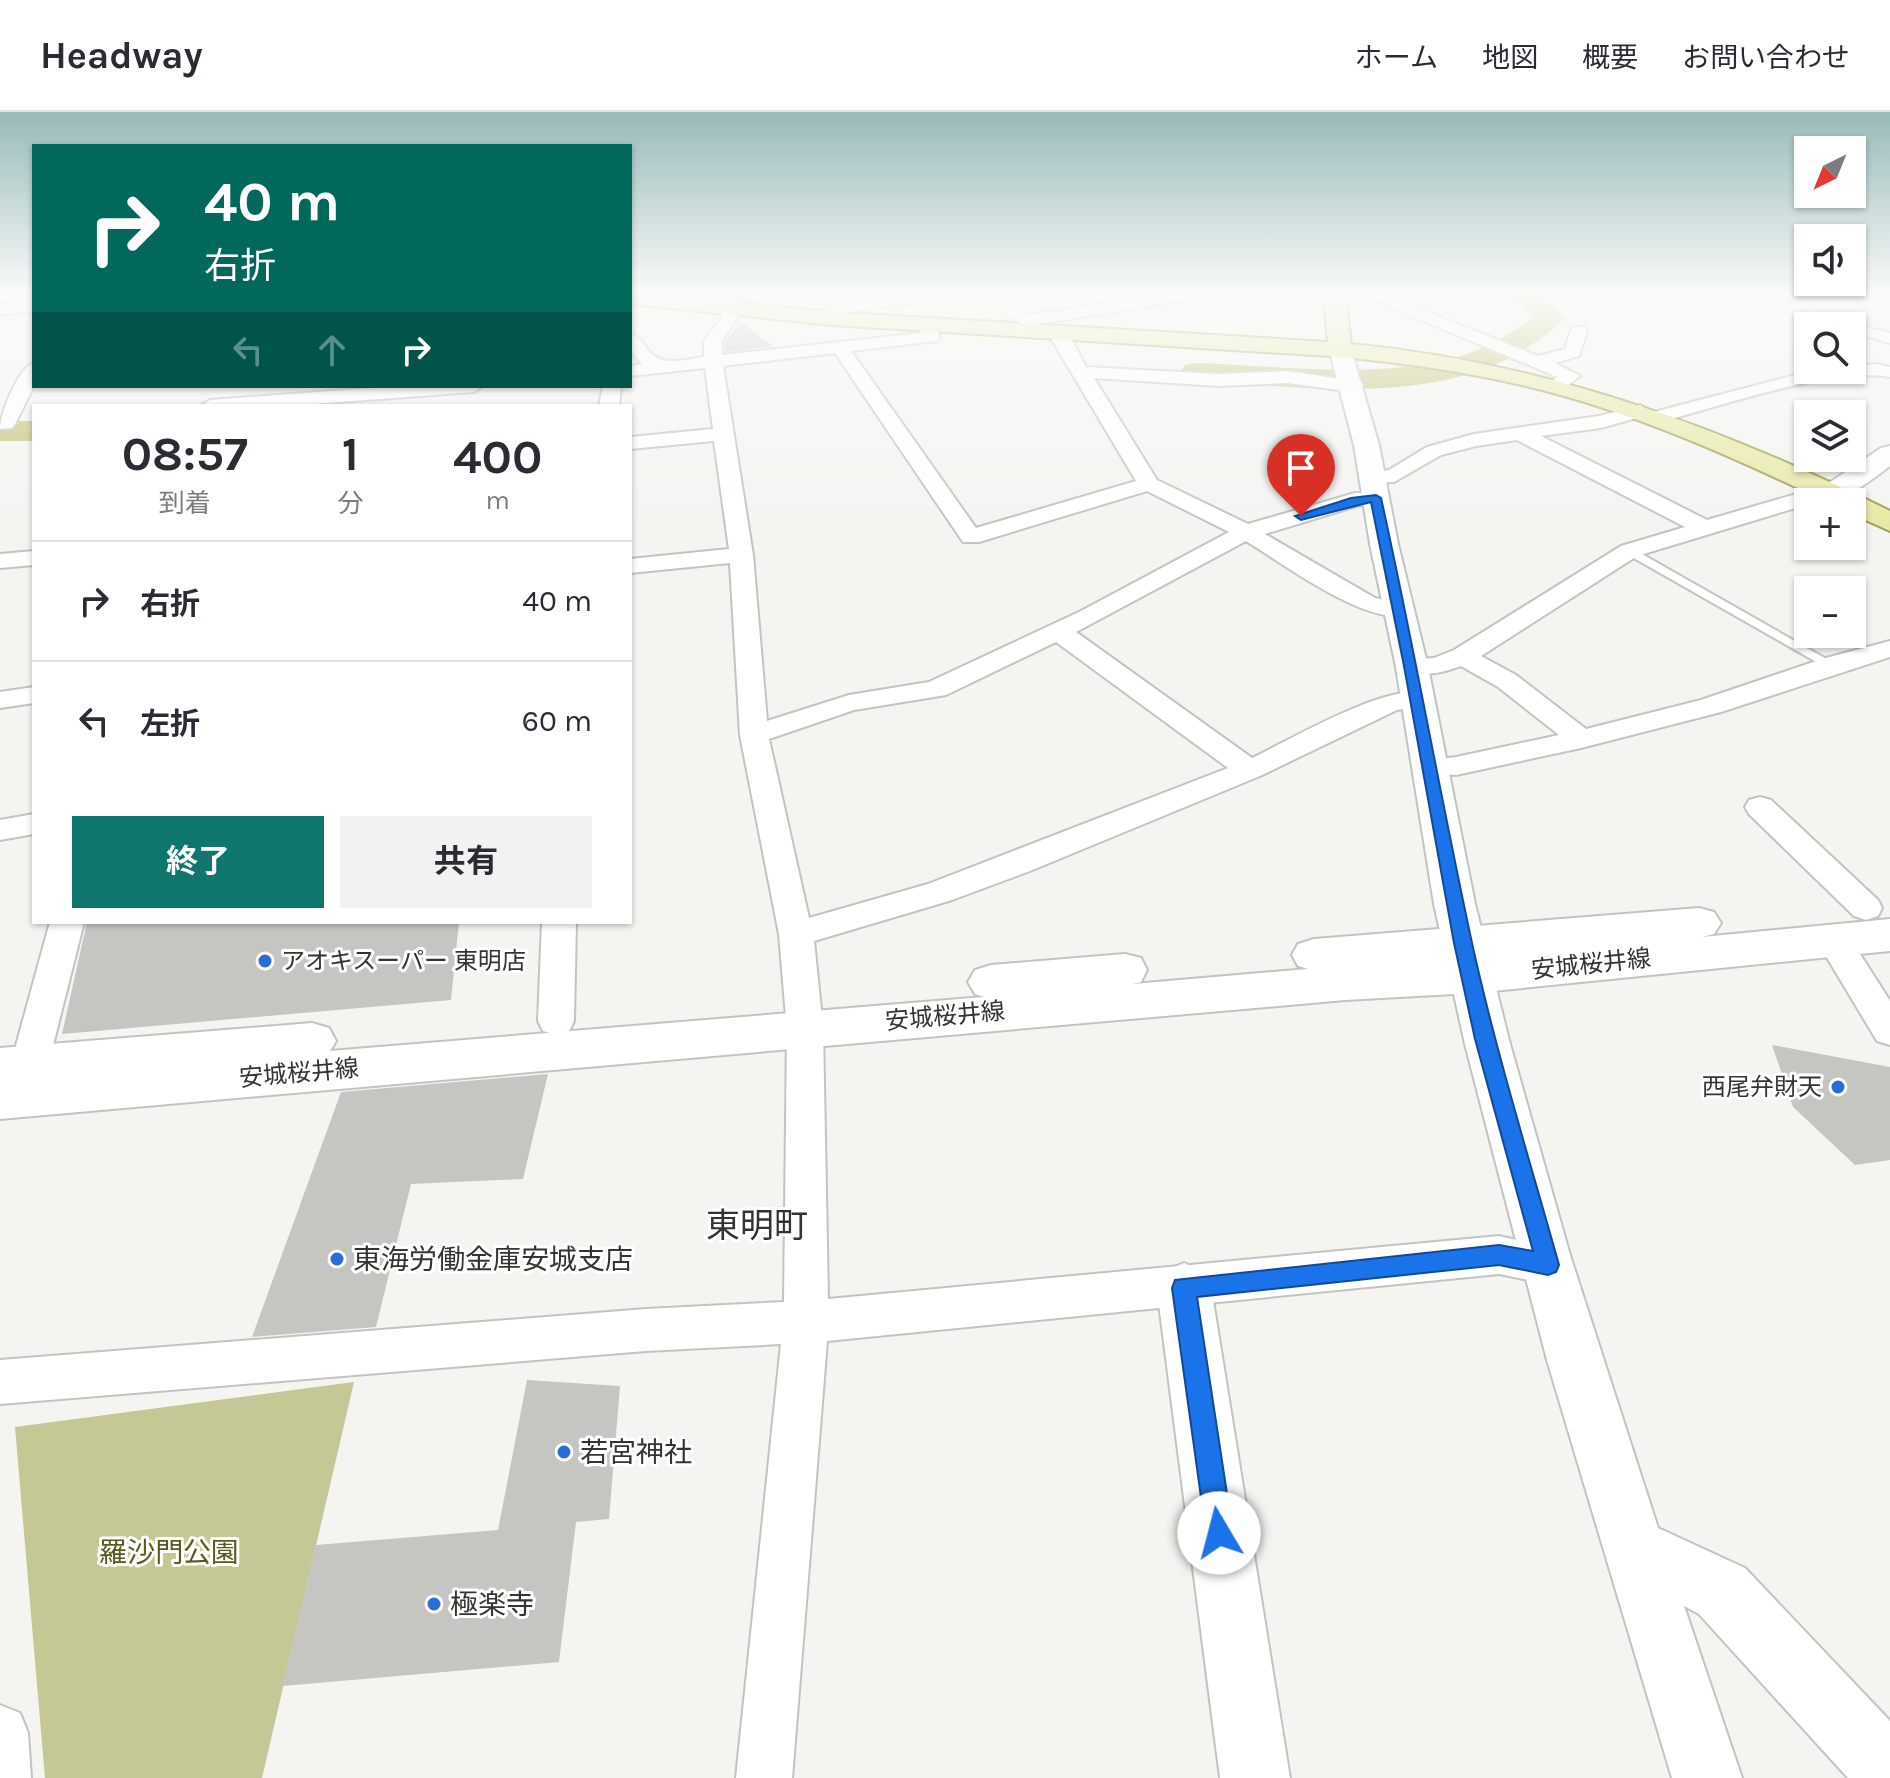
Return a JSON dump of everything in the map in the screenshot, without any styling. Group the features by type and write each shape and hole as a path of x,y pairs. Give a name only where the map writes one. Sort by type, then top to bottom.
{"main road":[{"path":"1476,370 1555,386 1648,414 1705,435 1819,488"},
{"path":"1842,488 1890,454"},
{"path":"1866,510 1890,522"},
{"name":"安城桜井線","path":"1468,959 1834,941 1882,917"},
{"name":"安城桜井線","path":"13,1082 805,1015 1329,984 1468,959 1882,917"},
{"name":"安城桜井線","path":"13,1082 556,1021 805,1015"}],"street":[{"path":"714,370 741,555 754,735 796,934 805,1015 806,1322 764,1778"},
{"path":"855,370 971,537 1149,484"},
{"path":"1348,370 1354,386 1485,1039 1548,1265 1707,1778"},
{"path":"1555,386 1571,376 1557,370"},
{"path":"754,735 849,703 936,689 1057,631 1246,532 1355,500 1434,451 1474,440 1648,414 1799,380 1863,370 1890,372"},
{"path":"2,424 32,372"},
{"path":"1082,372 1218,380 1287,377 1354,386"},
{"path":"1082,372 1149,484 1246,532 1367,604 1397,610"},
{"path":"234,404 423,388"},
{"path":"2,424 32,421"},
{"path":"632,443 721,434"},
{"path":"1521,434 1703,527"},
{"path":"1411,666 1437,666 1463,656 1629,551 1703,527 1794,509"},
{"path":"632,566 741,555"},
{"path":"0,561 32,558"},
{"path":"1057,631 1250,770"},
{"path":"1429,767 1456,766 1581,739 1711,706 1831,665 1890,649"},
{"path":"1463,656 1507,681 1581,739"},
{"path":"0,700 32,695"},
{"path":"796,934 954,887 1250,770 1390,703 1417,699"},
{"path":"1760,807 1882,917"},
{"path":"0,830 32,824"},
{"path":"13,1082 66,924"},
{"path":"556,1021 559,924"},
{"path":"1834,941 1890,1031"},
{"path":"0,1382 646,1330 806,1322 1184,1288 1499,1255 1548,1265"},
{"path":"1184,1288 1255,1778"},
{"path":"1634,1549 1722,1591 1890,1772"},
{"path":"0,1733 3,1778"}],"lane":[{"path":"1629,551 1831,665"}],"green space":[{"name":"羅沙門公園","path":"354,1382 262,1778 45,1778 15,1427"}],"building":[{"name":"アオキスーパー 東明店","path":"87,924 459,924 451,1000 62,1034"},
{"name":"西尾弁財天","path":"1772,1045 1890,1067 1890,1160 1855,1165 1793,1107"},
{"name":"東海労働金庫安城支店","path":"548,1074 523,1179 411,1184 376,1327 252,1337 341,1092"},
{"name":"極楽寺","path":"527,1380 620,1386 609,1519 576,1522 559,1662 283,1686 316,1545 498,1530"}],"waterway":[{"path":"1196,372 1341,378 1440,370"},
{"path":"0,431 32,431"}],"place":[{"name":"アオキスーパー 東明店","path":"265,961"},
{"name":"西尾弁財天","path":"1838,1087"},
{"name":"東海労働金庫安城支店","path":"337,1259"},
{"name":"若宮神社","path":"564,1452"},
{"name":"極楽寺","path":"434,1604"}],"district":[{"name":"東明町","path":"757,1226"}],"route":[{"path":"1219,1533 1184,1288 1499,1255 1548,1265 1485,1039 1463,943 1376,498 1355,500 1301,516"}]}
